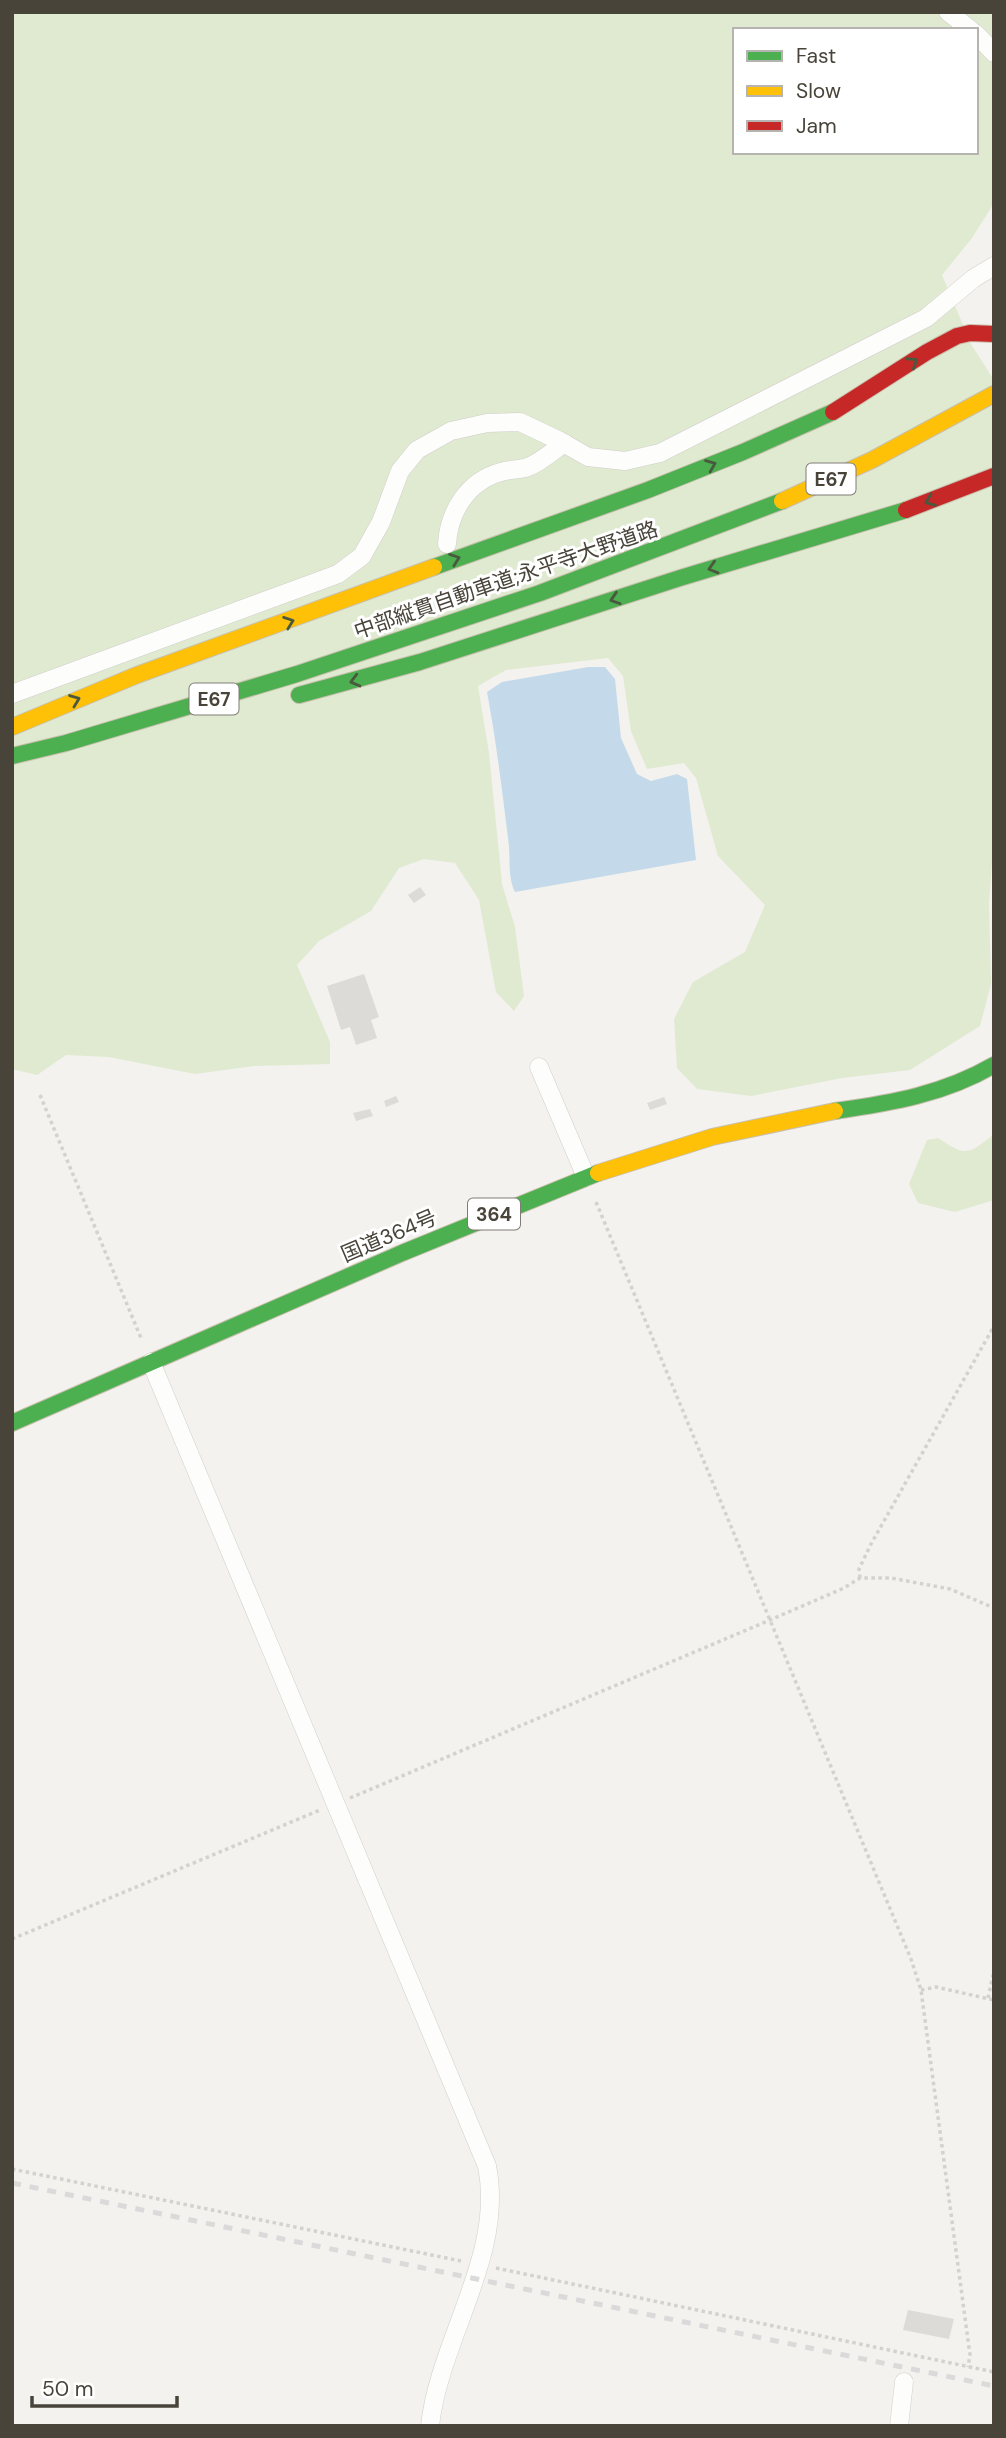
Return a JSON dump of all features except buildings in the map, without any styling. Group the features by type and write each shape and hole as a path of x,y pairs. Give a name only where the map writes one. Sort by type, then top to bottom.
{"highway":[{"path":"12,727 136,675 260,632 743,453 831,412 957,336 970,333 994,334"},
{"name":"中部縦貫自動車道;永平寺大野道路","path":"12,756 170,712 414,637 664,547 769,507 872,460 993,395"},
{"path":"281,700 421,662 680,578 905,510 994,476"},
{"path":"12,767 180,726"},
{"name":"国道364号","path":"12,1423 510,1207 586,1177 706,1138 758,1125 940,1092 969,1081 994,1065"}],"street":[{"path":"948,12 968,28"},
{"path":"978,36 994,53"},
{"path":"12,694 338,574 362,555 381,522 400,471 417,450 451,431 487,423 520,422 588,457 625,461 660,453 926,318 994,265"},
{"path":"447,544 448,526 459,501 481,479 502,471 527,467 564,443"},
{"path":"539,1067 586,1177"},
{"path":"151,1362 487,2166 491,2201 479,2264 438,2388 430,2426"},
{"path":"899,2426 904,2382"}],"path":[{"path":"40,1095 151,1362"},
{"path":"586,1177 911,1959 921,1990 970,2355 968,2367 994,2372"},
{"path":"860,1578 859,1569 871,1544 994,1326"},
{"path":"12,1939 771,1620 844,1588 860,1578 891,1578 950,1589 994,1608"},
{"path":"988,1998 994,1971"},
{"path":"921,1990 936,1987 994,2000"}],"green space":[{"path":"12,12 994,12 994,203 972,238 942,275 971,344 994,380 994,833 989,903 991,984 980,1026 910,1070 842,1078 751,1096 697,1089 677,1068 674,1019 693,982 745,952 765,905 718,856 696,778 684,763 647,769 631,731 623,676 608,658 506,670 478,686 489,753 502,884 515,927 524,996 514,1011 496,992 479,900 455,863 424,859 399,868 371,911 319,941 297,965 330,1042 330,1064 254,1066 195,1074 109,1057 66,1055 37,1075 12,1069"},
{"path":"994,1134 994,1200 955,1212 918,1203 909,1184 927,1140 938,1138 961,1151 967,1151"}],"water":[{"path":"588,667 605,667 615,679 621,738 637,774 651,781 677,774 687,779 696,860 515,892 511,879 509,845 487,692 502,682"}],"railway":[{"path":"12,2183 994,2386"}],"traffic: fast":[{"path":"434,567 648,490 833,412"},
{"path":"12,756 66,743 297,674 540,593 782,501"},
{"path":"299,695 420,662 680,578 906,510"},
{"path":"835,1111 917,1096 956,1083 994,1065"},
{"path":"12,1423 402,1253 598,1173"}],"traffic: slow":[{"path":"782,501 872,460 994,394"},
{"path":"12,727 137,675 434,567"},
{"path":"598,1173 712,1137 835,1111"}],"traffic: jam":[{"path":"833,412 957,336 970,333 994,334"},
{"path":"906,510 994,476"}]}
